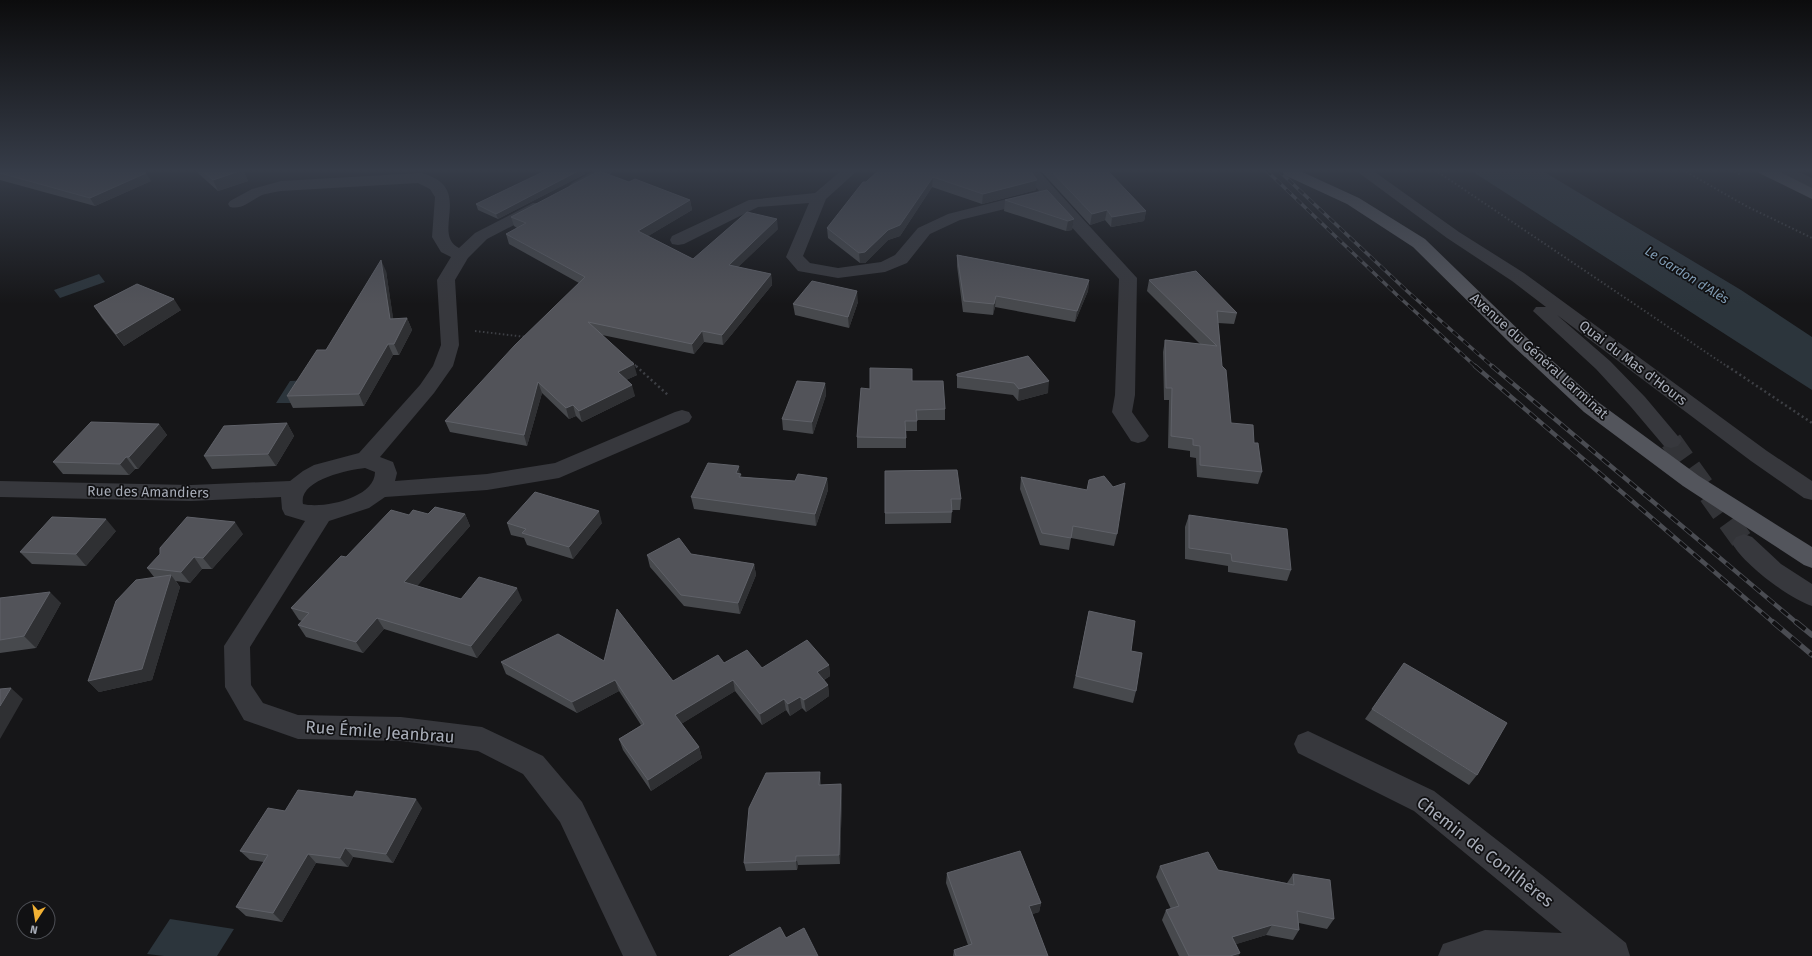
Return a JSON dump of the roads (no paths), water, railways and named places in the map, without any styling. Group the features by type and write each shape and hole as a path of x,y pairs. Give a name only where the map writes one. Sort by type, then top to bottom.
{"main road":[{"name":"Avenue du Général Larminat","path":"1377,215 1419,243 1518,340 1591,407 1691,481 1812,559"}],"street":[{"path":"442,215 440,237 447,248 461,255"},
{"path":"366,460 391,429 427,389 443,366 450,345 446,280 461,255 481,236 522,215"},
{"path":"678,240 730,215"},
{"path":"812,215 794,257 804,267 838,273 885,267 901,259 924,231 954,217 963,215"},
{"path":"1069,215 1128,278 1125,395 1122,412 1138,436"},
{"name":"Quai du Mas d'Hours","path":"1424,215 1518,277 1741,442 1812,492"},
{"name":"Quai du Mas d'Hours","path":"1453,235 1506,279 1603,365 1671,441"},
{"path":"379,489 403,489 487,482 559,470 682,417"},
{"path":"366,460 385,467 387,477 379,489 354,506 321,514 300,514 293,509 291,500 296,489 311,476 324,469 348,462 366,460"},
{"name":"Rue des Amandiers","path":"0,488 191,494 296,489"},
{"name":"Rue Émile Jeanbrau","path":"321,514 237,646 238,687 254,712 298,727 401,729 482,739 533,765 571,812 640,956"},
{"path":"1744,543 1772,570 1812,596"},
{"name":"Chemin de Conilhères","path":"1308,744 1424,801 1531,886 1613,954"},
{"name":"Chemin de Conilhères","path":"1455,956 1485,946 1613,954"}],"water":[{"name":"Le Gardon d'Alès","path":"1539,215 1615,215 1741,290 1812,337 1812,390"},
{"path":"99,274 105,282 60,298 54,290"},
{"path":"309,380 295,403 276,403 290,381"},
{"path":"170,919 234,929 217,956 164,956 147,954"}],"tunnel":[{"path":"1671,441 1744,543"}],"railway":[{"path":"1313,215 1398,296 1476,367"},
{"path":"1326,215 1407,291 1493,367"},
{"path":"1475,366 1774,623"},
{"path":"1492,366 1797,623"},
{"path":"1773,622 1812,655"},
{"path":"1796,622 1812,635"}]}
